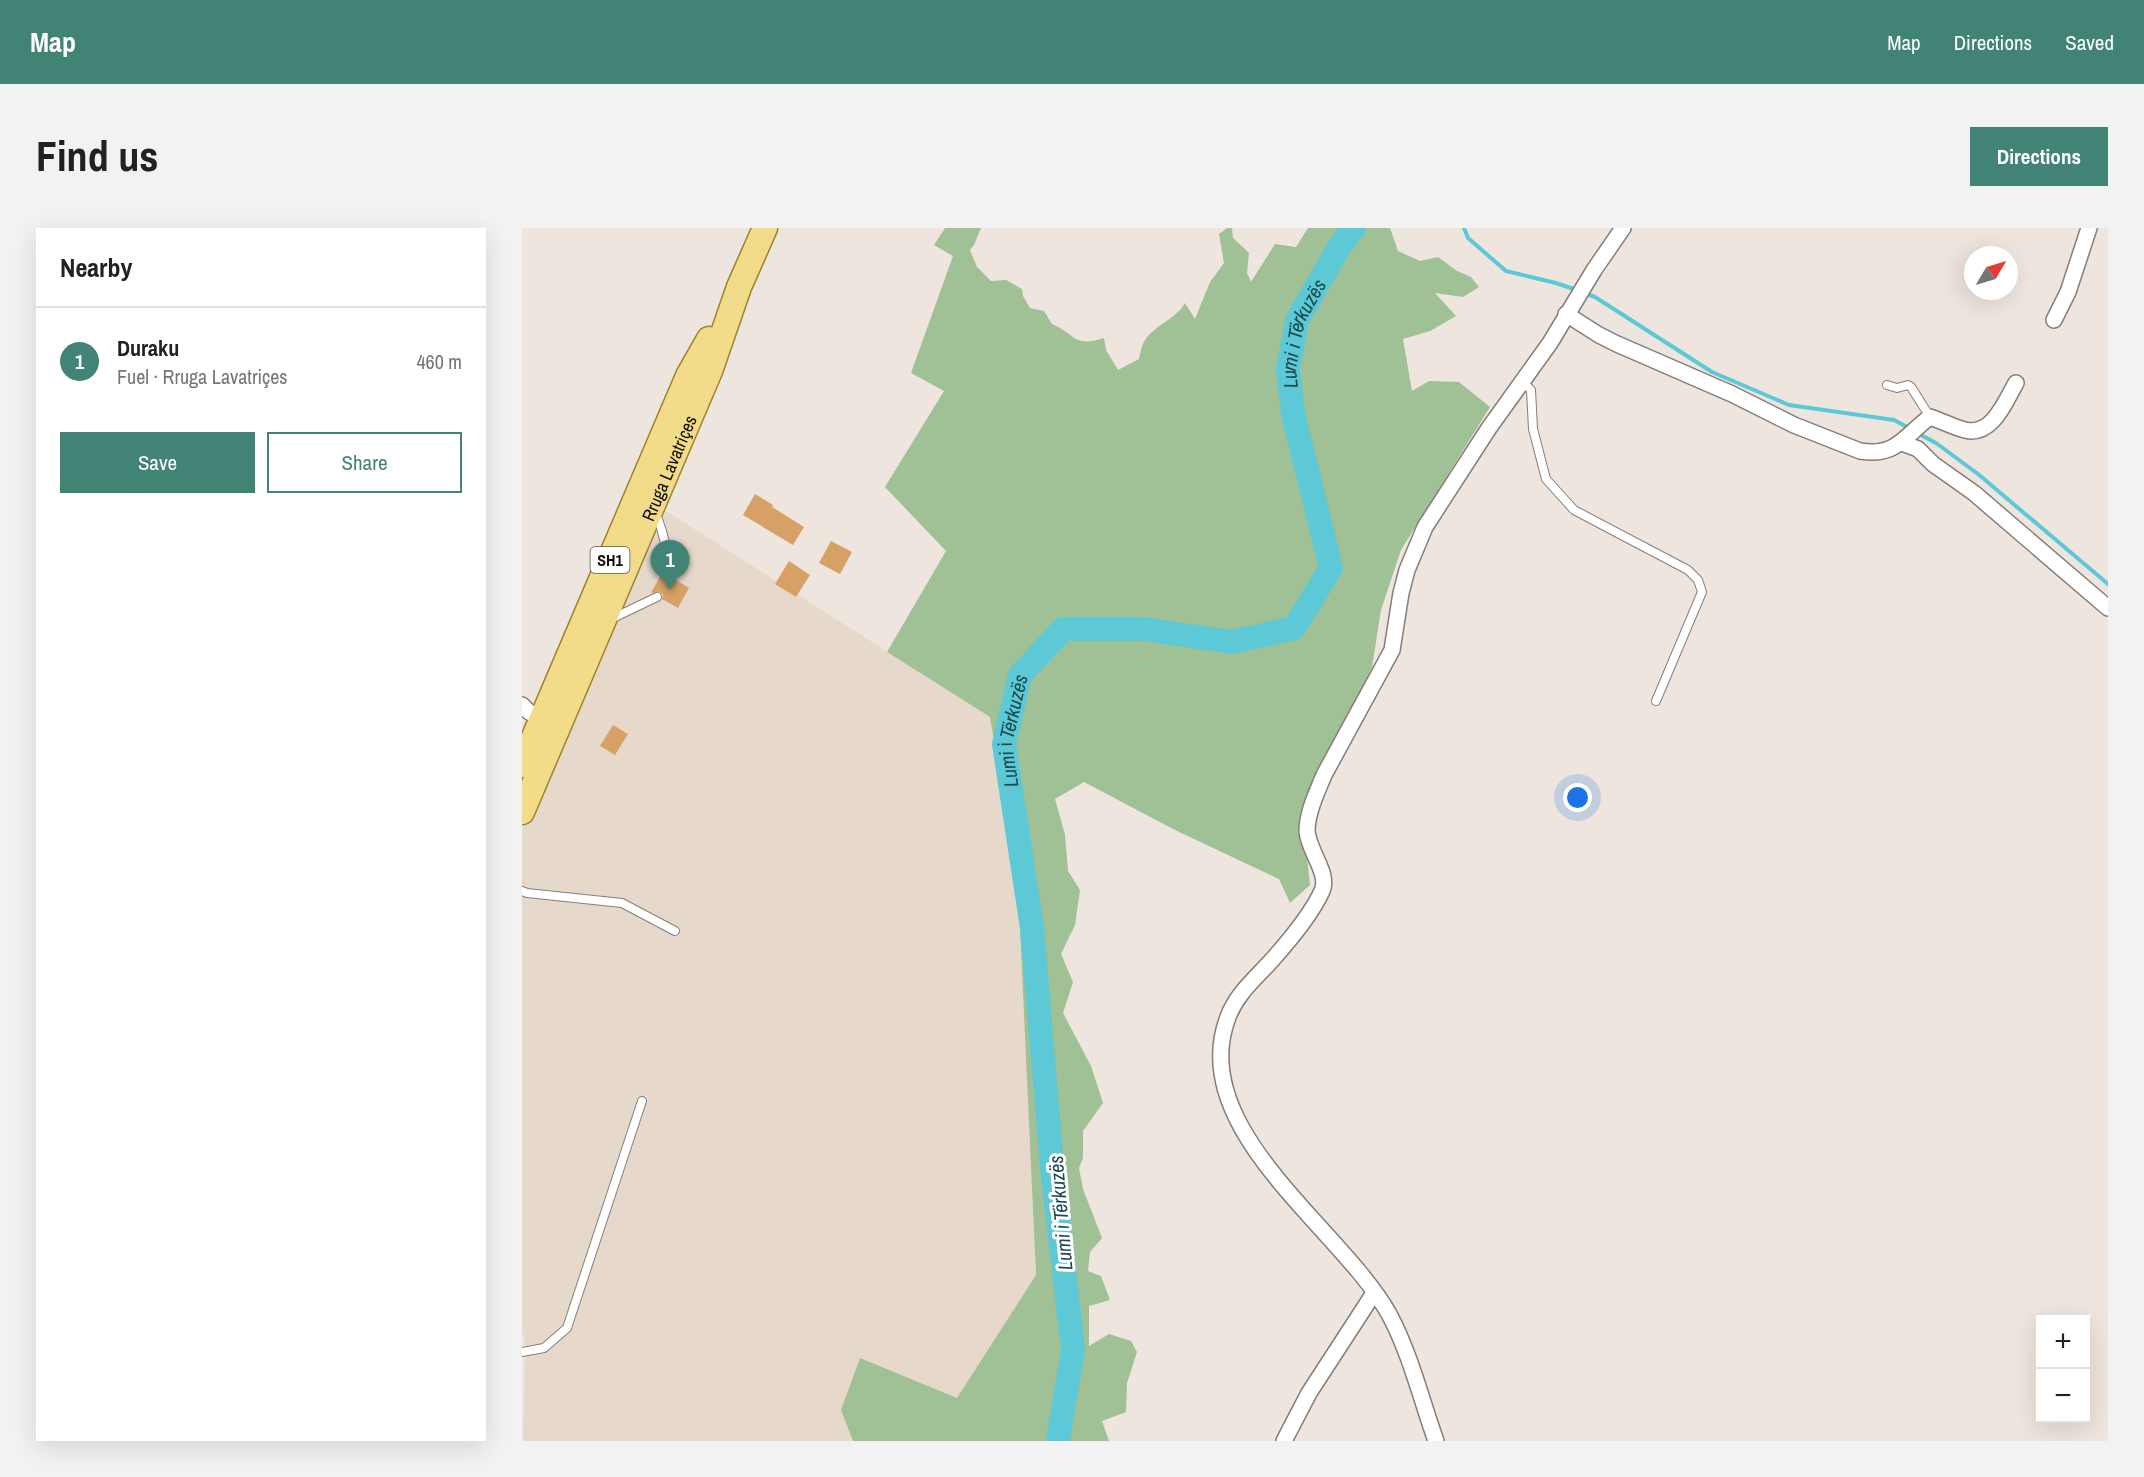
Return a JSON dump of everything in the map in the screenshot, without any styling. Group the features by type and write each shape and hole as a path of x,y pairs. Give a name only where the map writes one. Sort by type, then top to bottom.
{"main road":[{"name":"Rruga Lavatriçes","path":"522,812 710,371 739,287 765,228"},
{"name":"Rruga Lavatriçes","path":"522,765 688,376 739,287"}],"street":[{"path":"1436,1441 1404,1348 1389,1314 1351,1262 1269,1170 1235,1117 1221,1065 1222,1042 1228,1017 1239,995 1273,959 1324,888 1325,879 1309,842 1307,830 1315,796 1324,775 1392,650 1405,577 1425,527 1550,342 1623,228"},
{"path":"2054,320 2068,292 2089,228"},
{"path":"1566,314 1617,344 1732,394 1794,425 1860,451 1881,452 1906,440 1925,421 1975,432 1993,421 2016,383"},
{"path":"1906,440 1933,464 1974,493 2108,608"},
{"path":"522,705 529,712 543,718"},
{"path":"1284,1441 1309,1393 1374,1293"}],"lane":[{"path":"1522,381 1531,390 1533,429 1546,479 1561,498 1574,510 1688,570 1698,580 1702,592 1656,701"},
{"path":"1887,385 1897,388 1908,385 1911,387 1925,421"},
{"path":"652,505 662,530 668,555 669,576"},
{"path":"602,623 657,597"},
{"path":"522,891 622,903 675,931"},
{"path":"522,1352 544,1348 567,1329 642,1101"}],"shaded area":[{"path":"666,511 990,717 1018,885 1036,1275 957,1399 860,1358 841,1410 853,1441 523,1441 525,1343 522,1328 522,830"}],"green space":[{"path":"945,228 981,228 970,250 977,267 991,281 1006,280 1022,289 1030,308 1044,311 1052,324 1080,341 1104,338 1106,350 1118,370 1139,359 1142,346 1147,338 1176,314 1185,303 1195,319 1210,282 1224,263 1219,234 1227,228 1232,228 1233,238 1249,253 1247,273 1251,282 1275,244 1296,247 1308,228 1390,228 1398,251 1420,261 1438,257 1457,271 1471,277 1479,287 1463,297 1435,293 1456,316 1430,331 1403,339 1412,391 1429,381 1459,382 1490,407 1401,550 1381,610 1372,667 1334,748 1306,849 1310,885 1290,903 1279,879 1175,830 1084,782 1055,799 1065,835 1068,871 1080,890 1075,925 1061,954 1073,982 1063,1013 1091,1066 1103,1103 1083,1131 1083,1158 1079,1168 1083,1189 1102,1238 1090,1252 1088,1271 1101,1276 1110,1300 1089,1306 1089,1346 1109,1334 1131,1341 1137,1352 1127,1383 1126,1412 1102,1421 1109,1441 853,1441 841,1410 860,1358 957,1398 1036,1275 1018,885 990,717 887,652 946,551 885,487 944,391 911,373 953,256 934,245"}],"building":[{"path":"755,494 804,527 793,545 743,515"},
{"path":"831,541 852,552 840,574 819,563"},
{"path":"789,561 810,575 796,597 775,584"},
{"path":"662,573 666,581 670,582 674,579 689,588 678,608 662,599 663,595 660,592 651,593"},
{"path":"613,725 628,734 615,755 600,746"}],"waterway":[{"name":"Lumi i Tërkuzës","path":"1058,1441 1073,1349 1053,1177 1032,928 1004,744 1020,675 1063,629 1143,629 1232,642 1294,628 1331,568 1293,414 1288,369 1297,320 1341,244 1354,228"},
{"path":"1464,228 1468,238 1506,271 1577,290"},
{"path":"1584,293 1595,297 1712,372 1789,405 1894,420 1909,428"},
{"path":"1919,434 1936,443 1978,474 2108,584"}],"place":[{"name":"Duraku","path":"670,590"}]}
